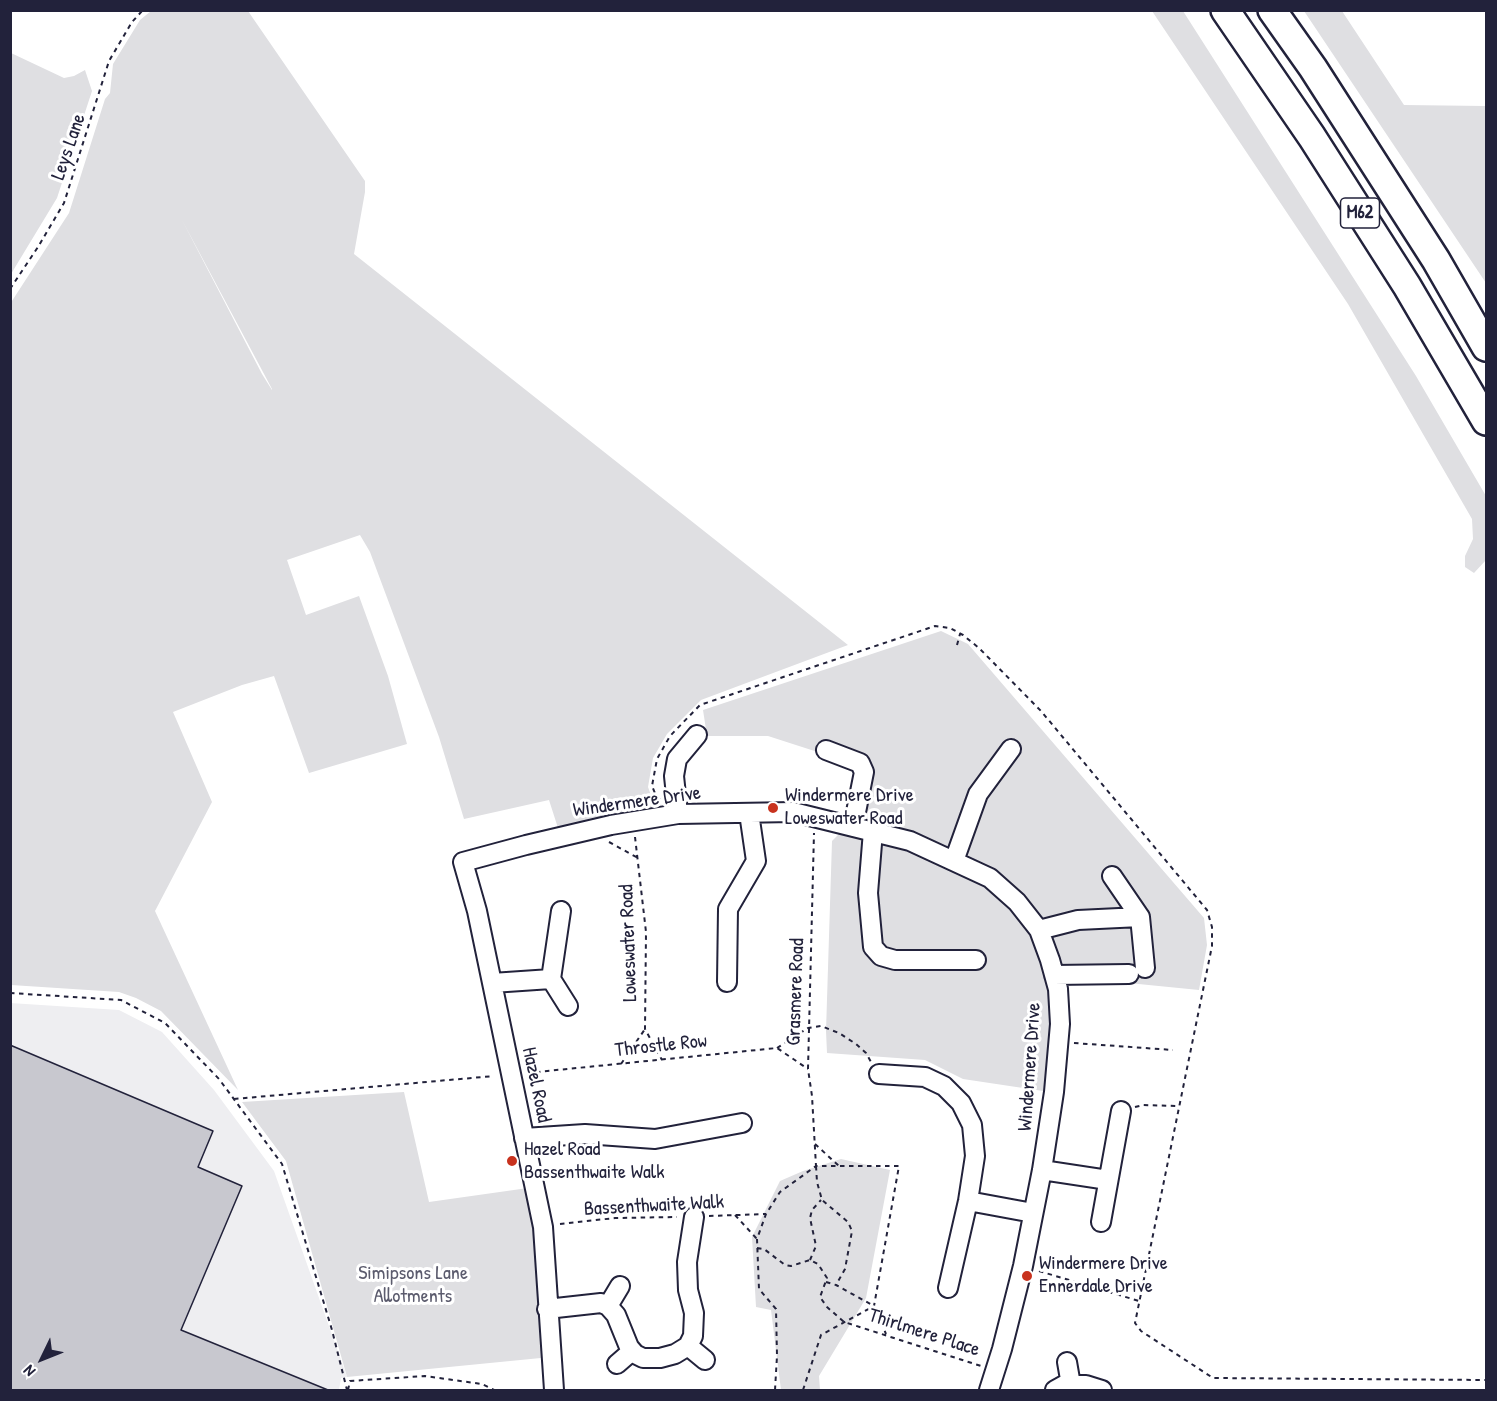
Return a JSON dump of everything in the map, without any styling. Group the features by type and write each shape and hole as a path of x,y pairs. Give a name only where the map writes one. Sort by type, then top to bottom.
{"highway":[{"name":"M62","path":"1225,10 1312,137 1401,276 1486,421"},
{"name":"M62","path":"1272,10 1313,68 1436,260 1486,348"}],"street":[{"path":"678,814 674,776 677,759 698,735"},
{"path":"954,861 978,794 1011,749"},
{"path":"826,750 860,764 864,772 853,827"},
{"name":"Windermere Drive","path":"463,862 588,830 678,814 793,812 910,842 990,878 1017,902 1039,930 1058,989 1060,1024 1054,1092 1042,1170 1023,1266 990,1390"},
{"path":"727,982 728,909 756,861 749,813"},
{"path":"873,831 868,892 873,947 881,956 895,960 976,960"},
{"name":"Hazel Road","path":"463,862 477,911 543,1227 554,1390"},
{"path":"1054,975 1137,971 1140,917 1112,876"},
{"path":"561,911 551,979 568,1006"},
{"path":"1039,930 1078,920 1140,917"},
{"path":"492,983 551,979"},
{"path":"879,1074 925,1077 944,1086 961,1102 972,1125 975,1156 968,1201 948,1288"},
{"path":"1101,1222 1121,1111"},
{"path":"524,1138 585,1134 656,1139 742,1124"},
{"path":"1042,1170 1108,1180"},
{"path":"968,1201 1033,1213"},
{"path":"547,1309 601,1303 608,1306 616,1315 632,1351 643,1358 660,1358 675,1354 688,1346 693,1336 694,1313 688,1290 687,1262 694,1217"},
{"path":"608,1306 620,1286"},
{"path":"688,1346 705,1360"},
{"path":"617,1364 632,1351"},
{"path":"1067,1362 1063,1388 1086,1385 1102,1390"}],"path":[{"name":"Leys Lane","path":"10,289 64,203 110,61 132,22 143,10"},
{"path":"957,645 960,634"},
{"name":"Grasmere Road","path":"814,819 807,1069 812,1096 817,1182 822,1200"},
{"name":"Loweswater Road","path":"634,821 646,932 645,1029 662,1060"},
{"path":"588,830 638,858"},
{"path":"10,993 121,1000 165,1023 219,1079 282,1164 348,1390"},
{"path":"807,1069 777,1048 808,1028 821,1026 839,1033 866,1053 879,1074"},
{"path":"621,1064 645,1029"},
{"path":"1058,1042 1173,1050"},
{"name":"Throstle Row","path":"234,1099 511,1075 777,1048"},
{"path":"1121,1111 1143,1105 1179,1106"},
{"path":"815,1144 839,1166"},
{"path":"775,1390 776,1309 759,1289 757,1239 766,1214 780,1192 816,1166 899,1166 874,1306 886,1334"},
{"path":"810,1260 816,1246 810,1218 812,1210 822,1200 848,1222 852,1231 845,1269 836,1285"},
{"name":"Bassenthwaite Walk","path":"543,1227 615,1218 766,1214"},
{"path":"735,1215 757,1239"},
{"path":"757,1248 764,1249 785,1265 791,1266 810,1260 818,1264 827,1278 820,1298 832,1313 844,1322"},
{"path":"1023,1266 1139,1301"},
{"path":"826,1282 874,1306"},
{"path":"803,1390 821,1335 874,1306"},
{"name":"Thirlmere Place","path":"844,1322 995,1370"},
{"path":"348,1390 350,1381 425,1376 482,1384 494,1390"}],"shaded area":[{"path":"10,1003 119,1010 162,1032 214,1090 274,1171 347,1377 341,1378 339,1390 11,1390"}],"green space":[{"path":"151,11 248,11 365,181 354,254 848,645 701,700 667,734 653,758 648,787 653,801 662,805 658,809 558,828 549,800 464,819 439,737 370,552 360,535 287,560 306,615 359,596 388,676 407,744 309,773 274,676 242,685 173,712 212,802 155,911 238,1090 161,1011 136,998 119,992 11,985 10,304 69,213 105,99 110,93 113,64 140,20","holes":["182,220 272,389 262,374"]},
{"path":"1152,11 1183,11 1416,376 1486,496 1486,560 1474,573 1465,567 1465,556 1473,539 1472,519 1348,304"},
{"path":"1304,11 1342,11 1404,105 1485,106 1486,283"},
{"path":"11,53 64,78 85,70 92,91 57,198 11,274"},
{"path":"941,631 968,644 1204,918 1207,945 1199,990 1068,977 1069,1024 1063,1094 963,1079 925,1060 827,1053 832,841 859,814 862,774 830,756 768,736 707,736 703,710"},
{"name":"Simipsons Lane Allotments","path":"404,1092 429,1202 535,1187 551,1357 347,1377 286,1161 242,1102"},
{"path":"841,1159 890,1170 866,1298 819,1376 820,1390 781,1390 771,1310 756,1307 752,1237 780,1181"}],"building":[{"path":"10,1045 213,1131 198,1167 242,1186 181,1330 328,1390 10,1390"}],"place":[{"name":"Windermere Drive Loweswater Road","path":"773,808"},
{"name":"Hazel Road Bassenthwaite Walk","path":"512,1161"},
{"name":"Windermere Drive Ennerdale Drive","path":"1027,1276"}]}
